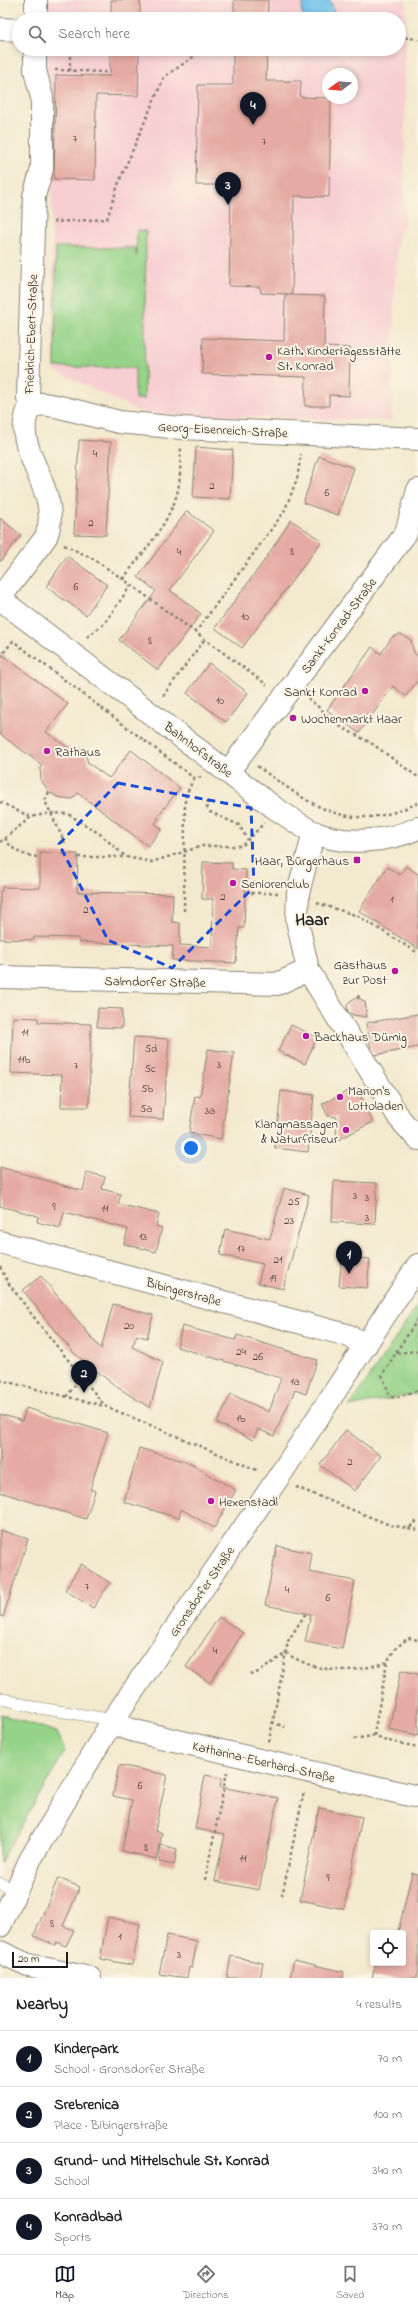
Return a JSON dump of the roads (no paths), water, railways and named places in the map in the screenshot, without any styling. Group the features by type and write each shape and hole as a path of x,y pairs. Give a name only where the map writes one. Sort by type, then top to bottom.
{"street":[{"path":"36,0 36,12"},
{"path":"0,29 12,30"},
{"name":"Friedrich-Ebert-Straße","path":"0,598 46,537 50,527 51,515 47,492 34,463 25,433 25,416 30,407 28,398 34,196 42,169 42,98 35,60"},
{"name":"Georg-Eisenreich-Straße","path":"30,407 42,404 126,423 181,428 418,438"},
{"name":"Sankt-Konrad-Straße","path":"235,763 406,533 418,490"},
{"name":"Bahnhofstraße","path":"0,598 235,763 276,809 314,832 342,839 376,840 392,838 418,828"},
{"path":"314,832 292,895 308,970 400,1119 418,1138"},
{"name":"Salmdorfer Straße","path":"0,977 277,984 308,970"},
{"name":"Bibingerstraße","path":"0,1242 347,1335 366,1345"},
{"name":"Gronsdorfer Straße","path":"0,1926 8,1887 51,1823 111,1723 277,1479 418,1265"},
{"name":"Katharina-Eberhard-Straße","path":"111,1723 135,1731 418,1797"},
{"path":"0,1952 28,1965 90,1978"}],"lane":[{"path":"0,1698 33,1708 102,1718 111,1723"}],"water":[{"path":"305,0 330,0 334,10 333,12 302,12 301,9"}],"place":[{"name":"Konradbad","path":"253,125"},
{"name":"Grund- und Mittelschule St. Konrad","path":"228,205"},
{"name":"Kath. Kindertagesstätte St. Konrad","path":"269,357"},
{"name":"Sankt Konrad","path":"365,691"},
{"name":"Wochenmarkt Haar","path":"293,718"},
{"name":"Rathaus","path":"47,751"},
{"name":"Haar, Bürgerhaus","path":"357,860"},
{"name":"Seniorenclub","path":"233,883"},
{"name":"Gasthaus zur Post","path":"395,971"},
{"name":"Backhaus Dümig","path":"306,1036"},
{"name":"Marion's Lottoladen","path":"340,1097"},
{"name":"Klangmassagen & Naturfriseur","path":"346,1130"},
{"name":"Kinderpark","path":"349,1274"},
{"name":"Srebrenica","path":"84,1393"},
{"name":"Hexenstadl","path":"211,1501"}],"district":[{"name":"Haar","path":"312,919"}]}
